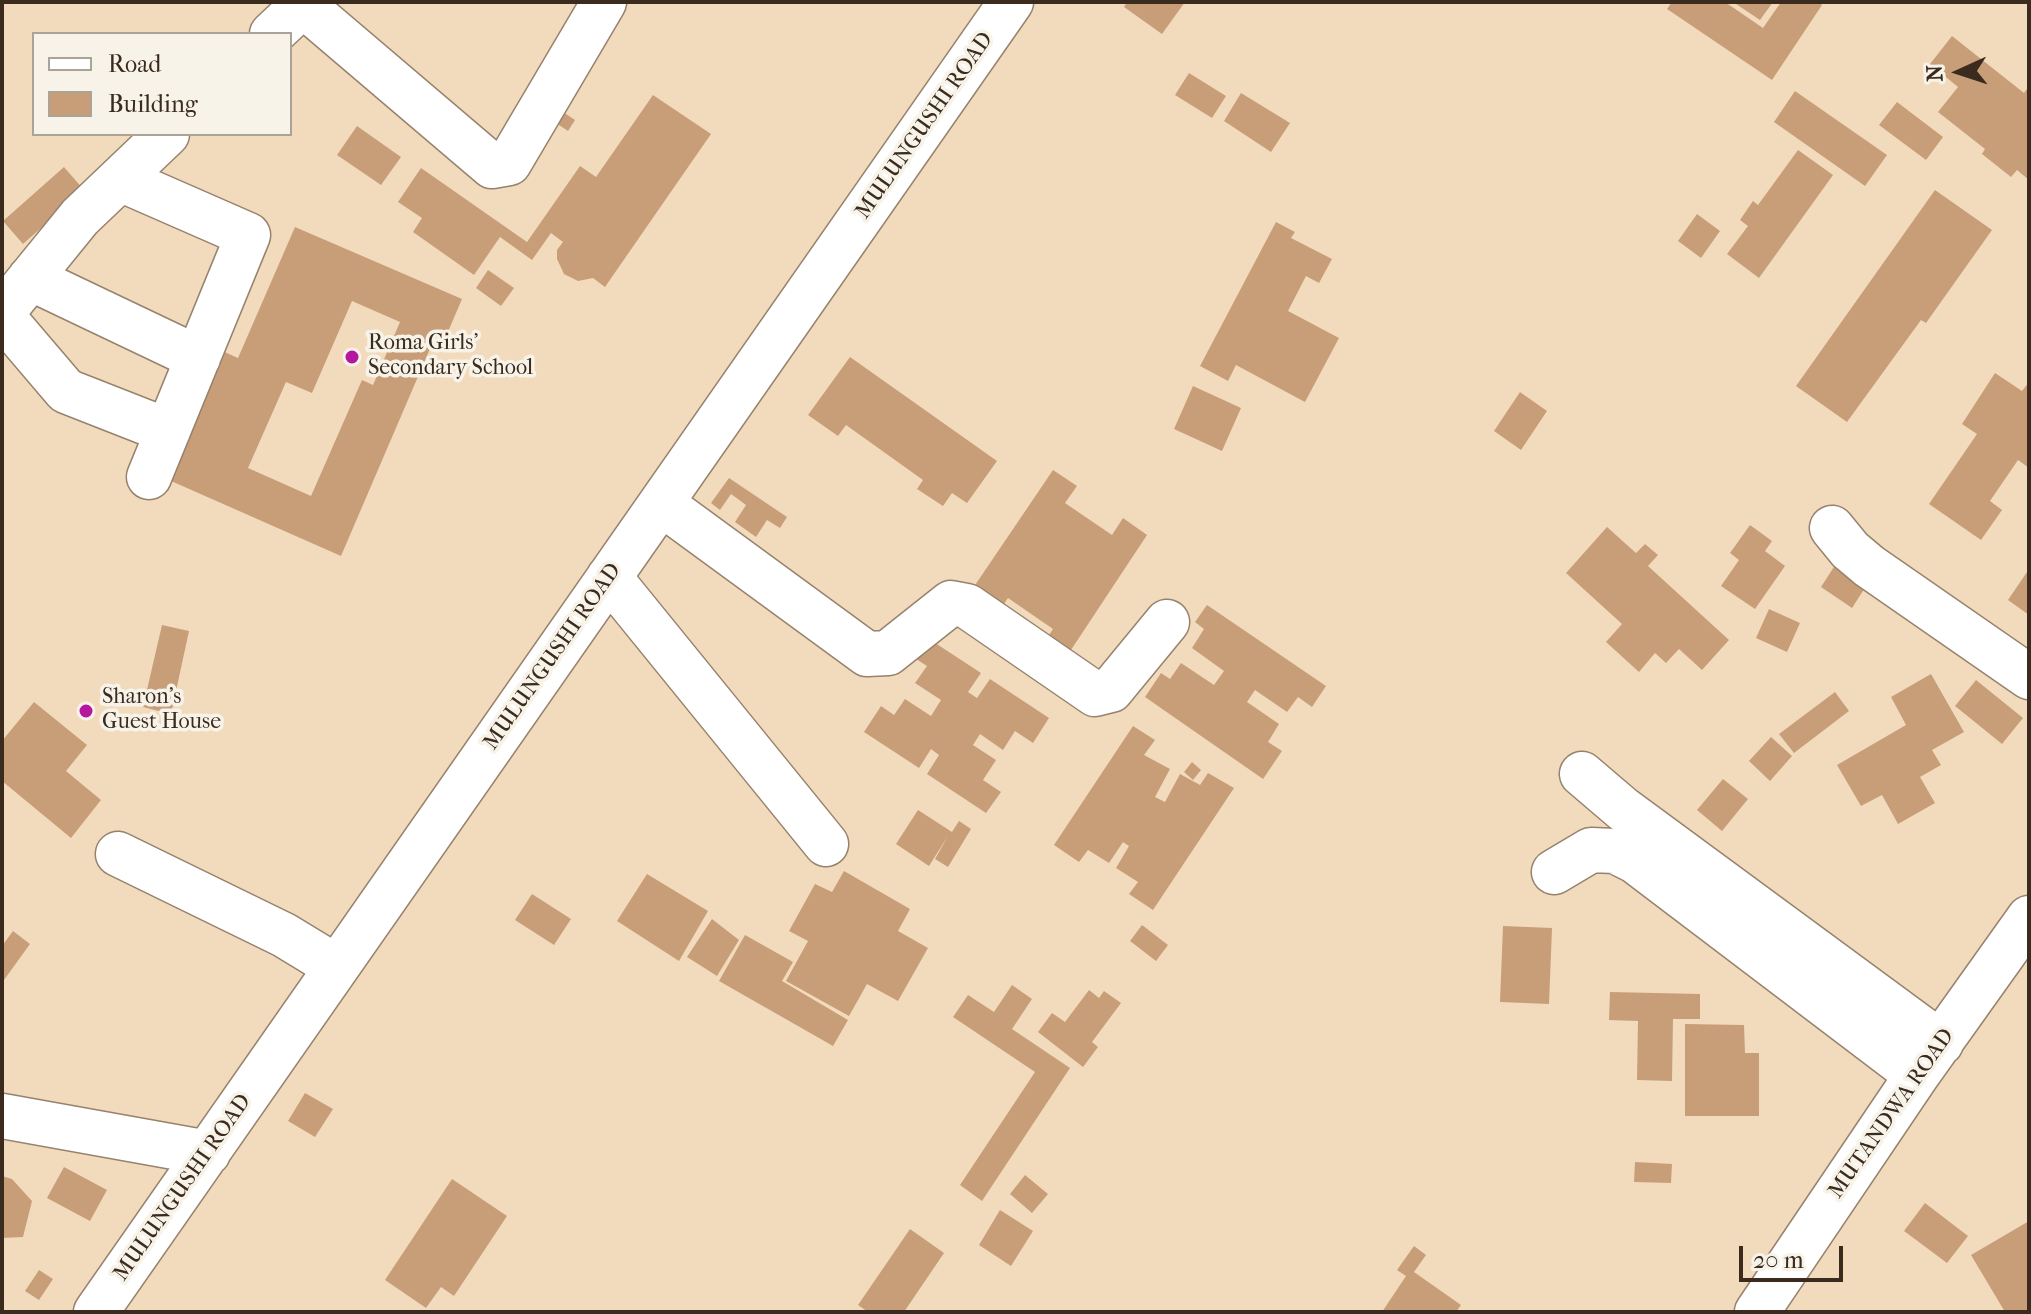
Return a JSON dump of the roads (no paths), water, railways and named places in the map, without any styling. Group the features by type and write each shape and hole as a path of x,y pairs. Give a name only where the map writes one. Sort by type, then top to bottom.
{"street":[{"path":"294,14 492,166 509,163 604,2"},
{"name":"MULUNGUSHI ROAD","path":"96,1312 1011,2"},
{"path":"165,136 80,217 2,314 66,391 168,431"},
{"path":"120,179 248,235 149,477"},
{"path":"30,278 198,358"},
{"path":"662,504 867,654 888,653 951,603 967,606 1095,694 1111,690 1167,622"},
{"path":"1832,528 1850,550 1869,566 2029,677"},
{"path":"609,577 826,844"},
{"path":"1582,774 1929,1059"},
{"path":"1554,872 1591,850 1615,851 1635,861 1929,1059"},
{"path":"118,854 284,935 335,966"},
{"name":"MUTANDWA ROAD","path":"1757,1312 2029,918"},
{"path":"2,1116 208,1153"}],"place":[{"name":"Roma Girls' Secondary School","path":"352,357"},
{"name":"Sharon's Guest House","path":"86,711"}]}
